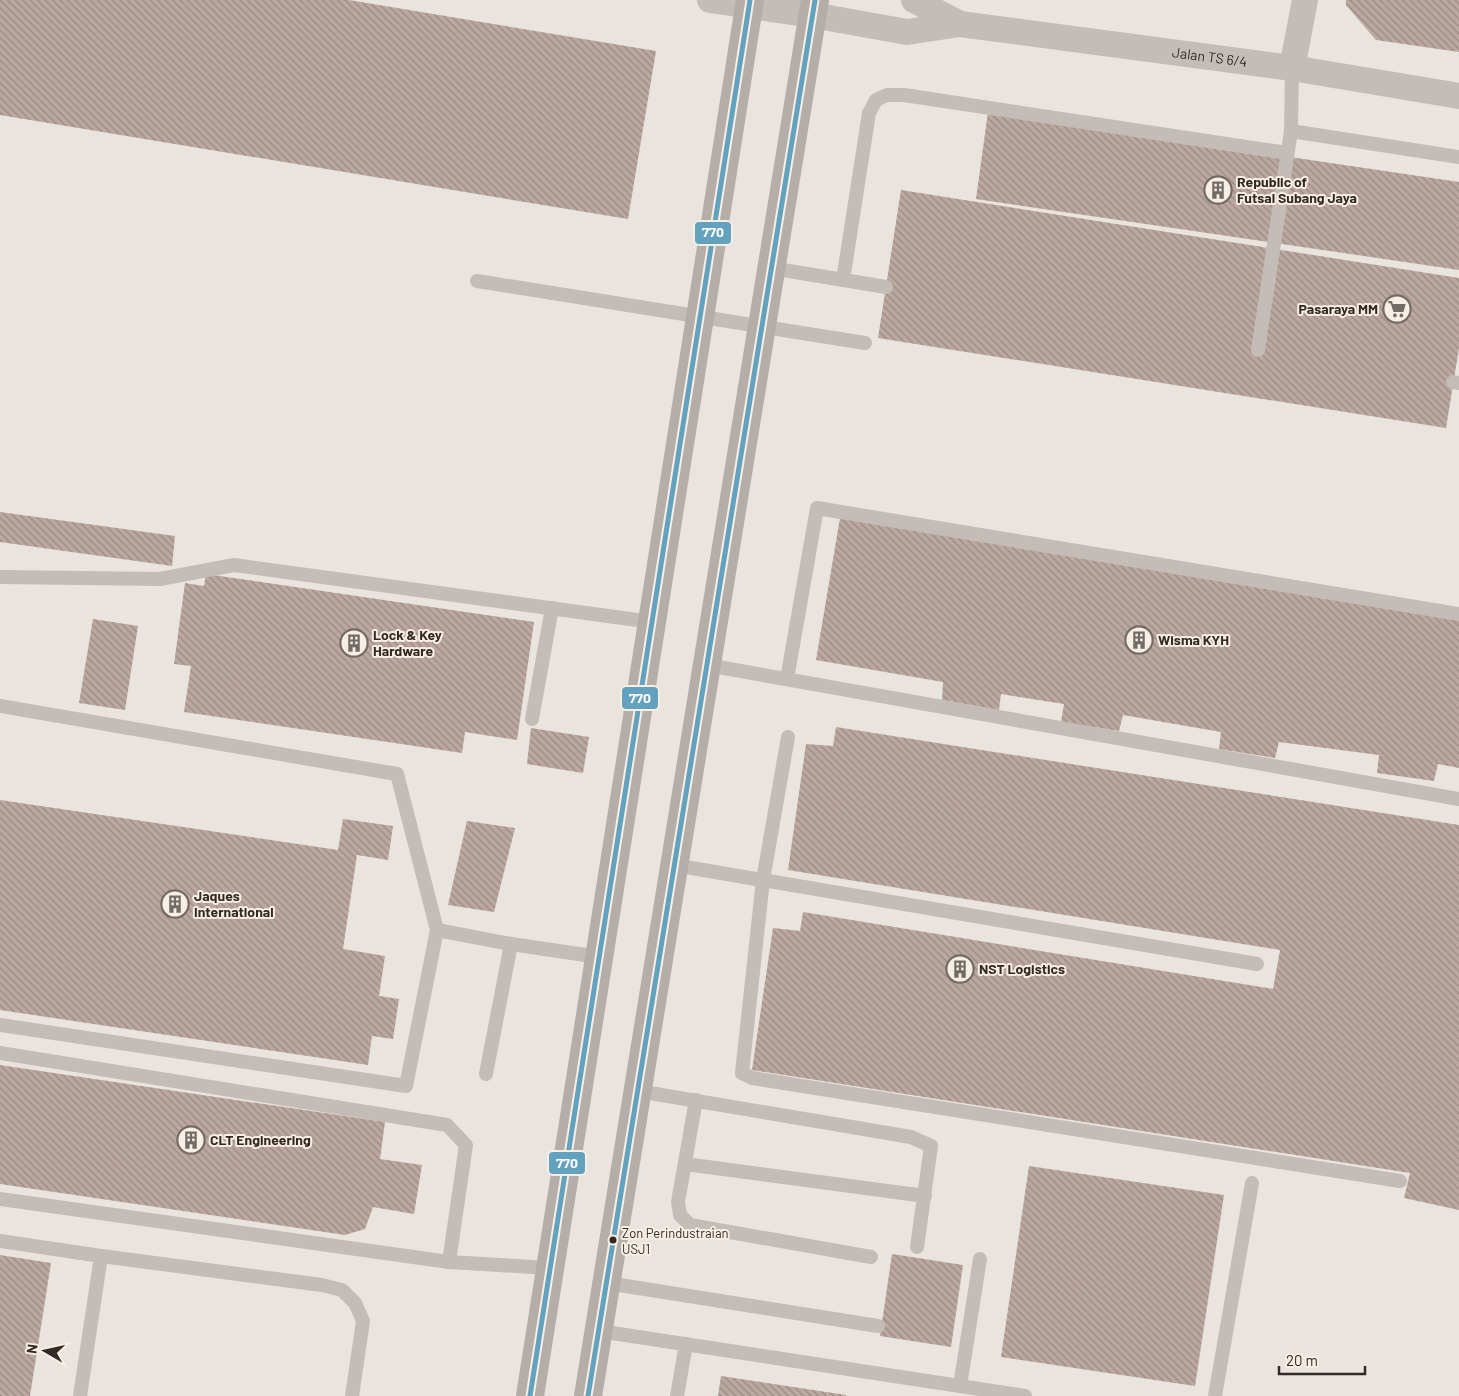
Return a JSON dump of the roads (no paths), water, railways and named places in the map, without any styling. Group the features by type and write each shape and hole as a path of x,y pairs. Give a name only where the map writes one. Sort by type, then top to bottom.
{"main road":[{"path":"530,1396 750,3"},
{"path":"588,1396 814,8"}],"street":[{"name":"Jalan TS 6/4","path":"710,0 814,8 908,32 960,24 1292,68 1459,96"},
{"name":"Jalan TS 6/4","path":"914,0 960,24"},
{"path":"1292,68 1305,0"}],"lane":[{"path":"1258,350 1291,131 1292,68"},
{"path":"843,280 869,113 876,100 887,96 904,95 1287,153"},
{"path":"1291,131 1459,157"},
{"path":"771,268 886,287"},
{"path":"477,281 865,343"},
{"path":"787,679 817,508 1459,614"},
{"path":"0,577 160,579 234,565 652,622"},
{"path":"532,719 552,608"},
{"path":"707,665 1459,799"},
{"path":"0,706 397,774 437,930 406,1086 0,1025"},
{"path":"788,737 763,880 742,1073 752,1078 1400,1181"},
{"path":"674,865 1257,964"},
{"path":"437,930 511,944 599,957"},
{"path":"486,1074 511,944"},
{"path":"0,1053 447,1125 466,1145 449,1262"},
{"path":"638,1091 912,1136 931,1146 917,1248"},
{"path":"696,1100 678,1202 680,1215 690,1225 872,1257"},
{"path":"685,1164 925,1196"},
{"path":"1215,1396 1252,1183"},
{"path":"0,1199 449,1262 550,1268"},
{"path":"0,1241 322,1285 342,1290 355,1303 363,1321 352,1396"},
{"path":"80,1396 101,1256"},
{"path":"960,1386 980,1258"},
{"path":"607,1283 878,1326"},
{"path":"599,1331 1025,1396"},
{"path":"677,1396 686,1344"}],"place":[{"name":"Republic of Futsal Subang Jaya","path":"1218,190"},
{"name":"Pasaraya MM","path":"1397,309"},
{"name":"Wisma KYH","path":"1139,640"},
{"name":"Lock & Key Hardware","path":"354,643"},
{"name":"Jaques International","path":"175,904"},
{"name":"NST Logistics","path":"960,969"},
{"name":"CLT Engineering","path":"191,1140"},
{"name":"Zon Perindustraian USJ1","path":"613,1240"}]}
